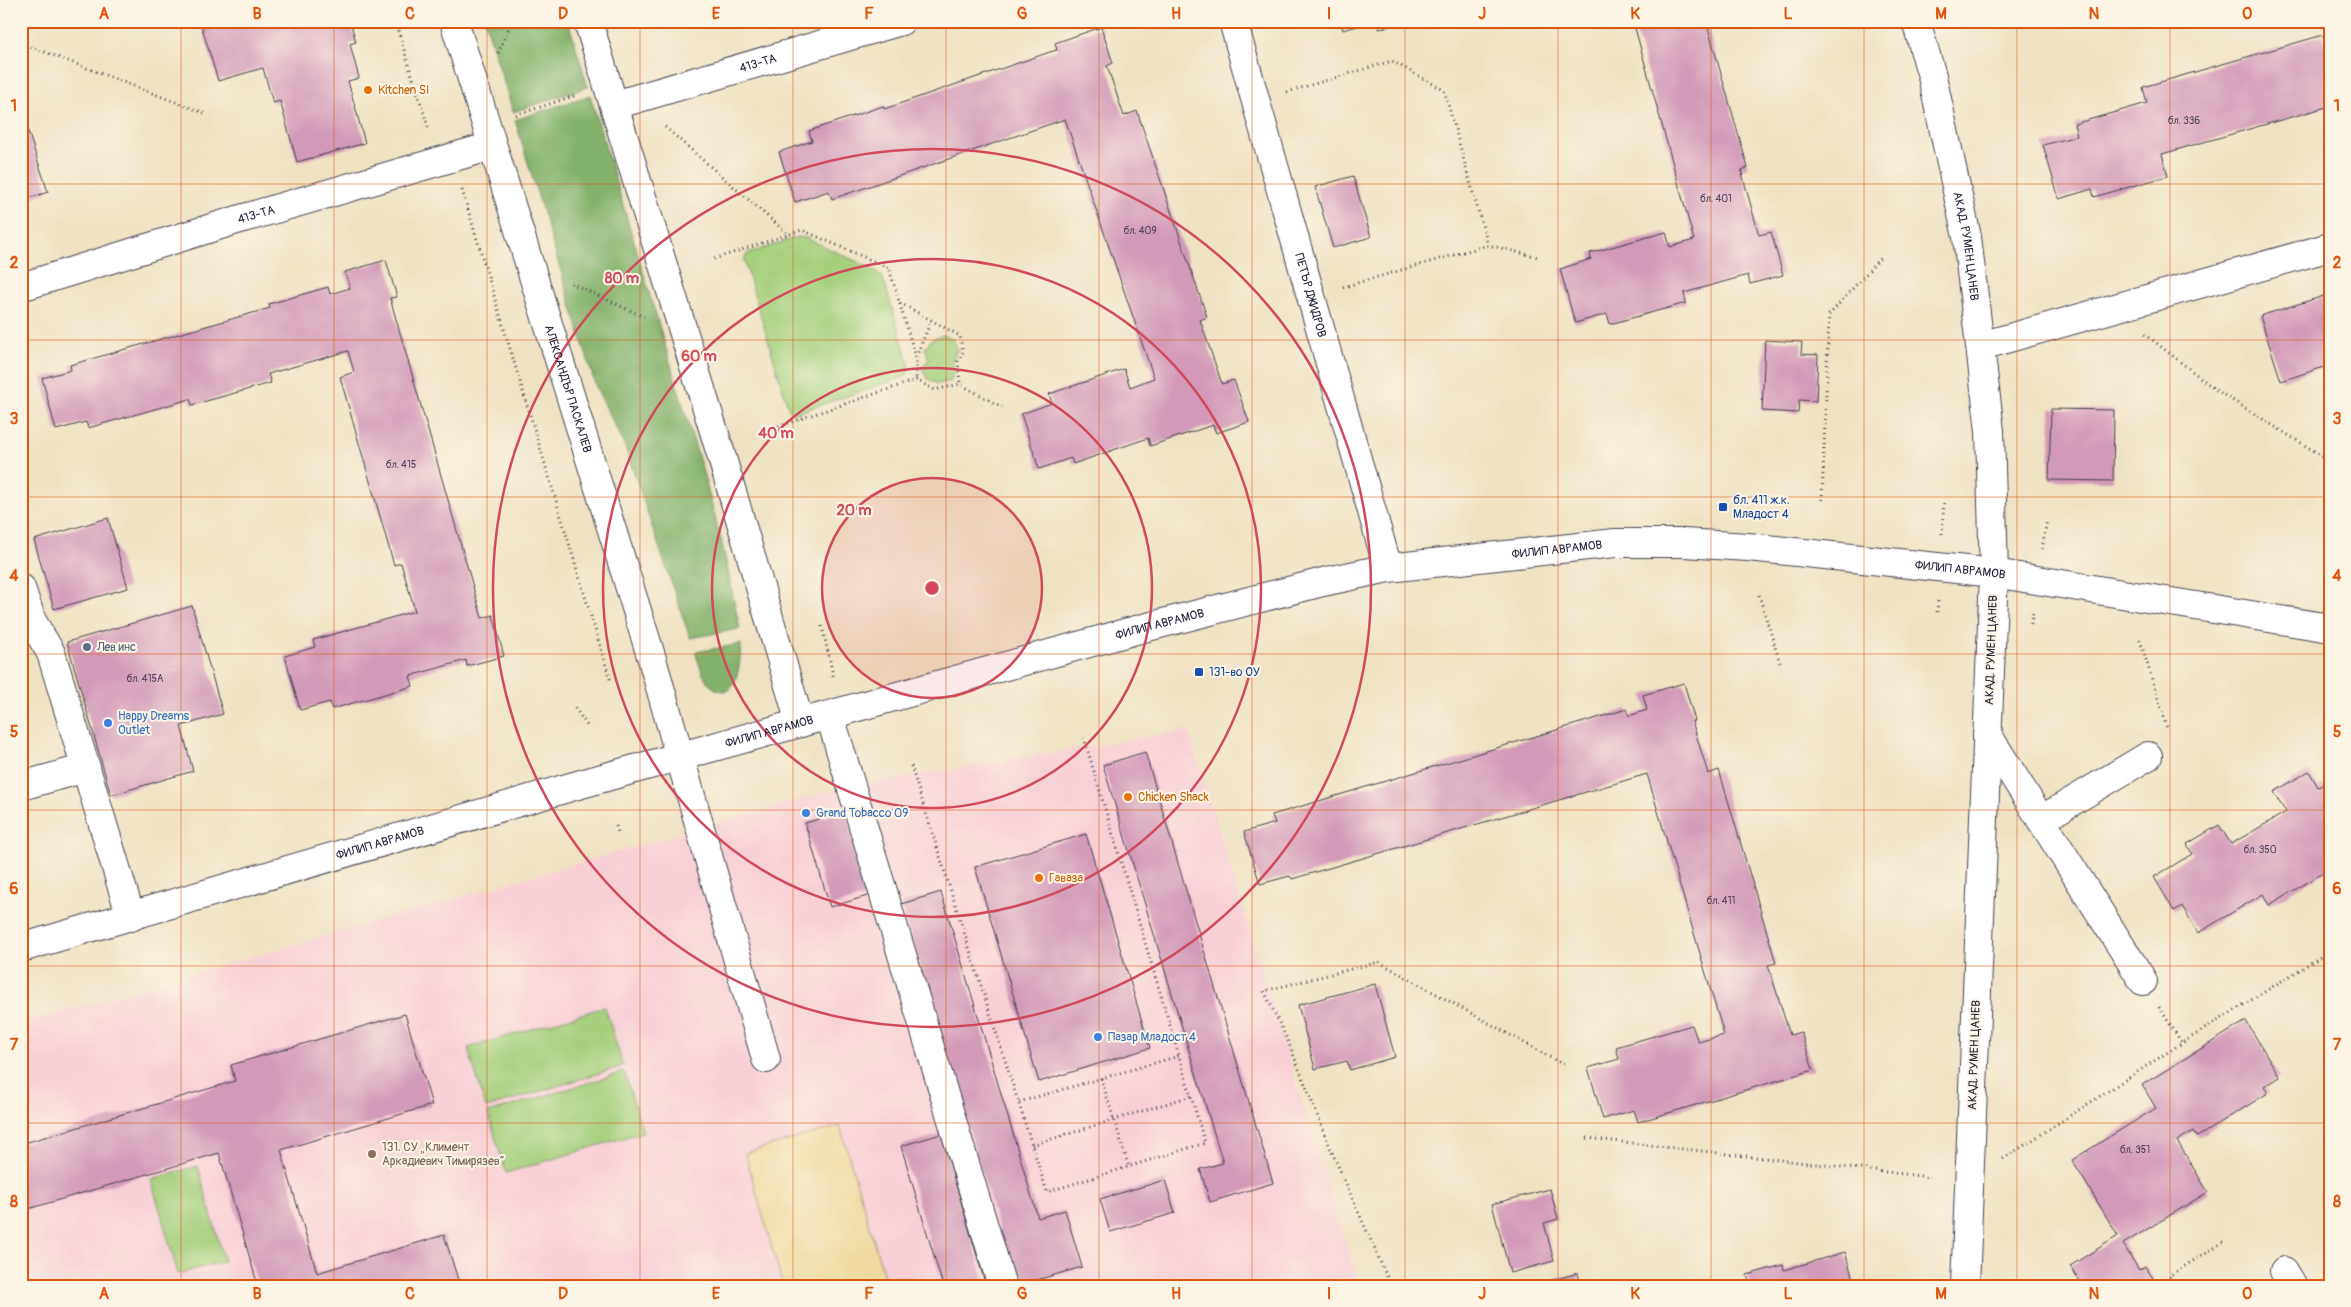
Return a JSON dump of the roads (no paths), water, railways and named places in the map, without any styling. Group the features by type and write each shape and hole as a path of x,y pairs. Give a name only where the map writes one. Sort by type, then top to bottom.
{"street":[{"name":"АЛЕКСАНДЪР ПАСКАЛЕВ","path":"454,21 652,659 766,1059"},
{"path":"588,21 615,105 800,723"},
{"name":"413-ТА","path":"615,105 901,21"},
{"name":"ПЕТЪР ДЖИДРОВ","path":"1233,21 1388,568"},
{"name":"АКАД. РУМЕН ЦАНЕВ","path":"1916,21 1932,76 1965,228 1981,346 1991,440 1994,573 1965,1286"},
{"name":"413-ТА","path":"21,288 237,220 492,146"},
{"path":"1981,346 2330,247"},
{"name":"ФИЛИП АВРАМОВ","path":"21,948 581,784 680,758 800,723 1136,630 1323,582 1388,568 1614,543 1684,543 1748,547 1994,573 2330,628"},
{"path":"21,588 32,621 51,653 131,917"},
{"path":"830,716 1002,1286"},
{"path":"1987,734 2143,981"},
{"path":"2041,820 2148,756"},
{"path":"21,786 86,768"}],"place":[{"name":"Kitchen SI","path":"368,90"},
{"name":"бл. 411 ж.к. Младост 4","path":"1723,507"},
{"name":"Лев инс","path":"87,647"},
{"name":"131-во ОУ","path":"1199,672"},
{"name":"Happy Dreams Outlet","path":"108,723"},
{"name":"Chicken Shack","path":"1128,797"},
{"name":"Grand Tobacco 09","path":"806,813"},
{"name":"Гаваза","path":"1039,878"},
{"name":"Пазар Младост 4","path":"1098,1037"},
{"name":"131. СУ „Климент Аркадиевич Тимирязев“","path":"372,1154"}]}
